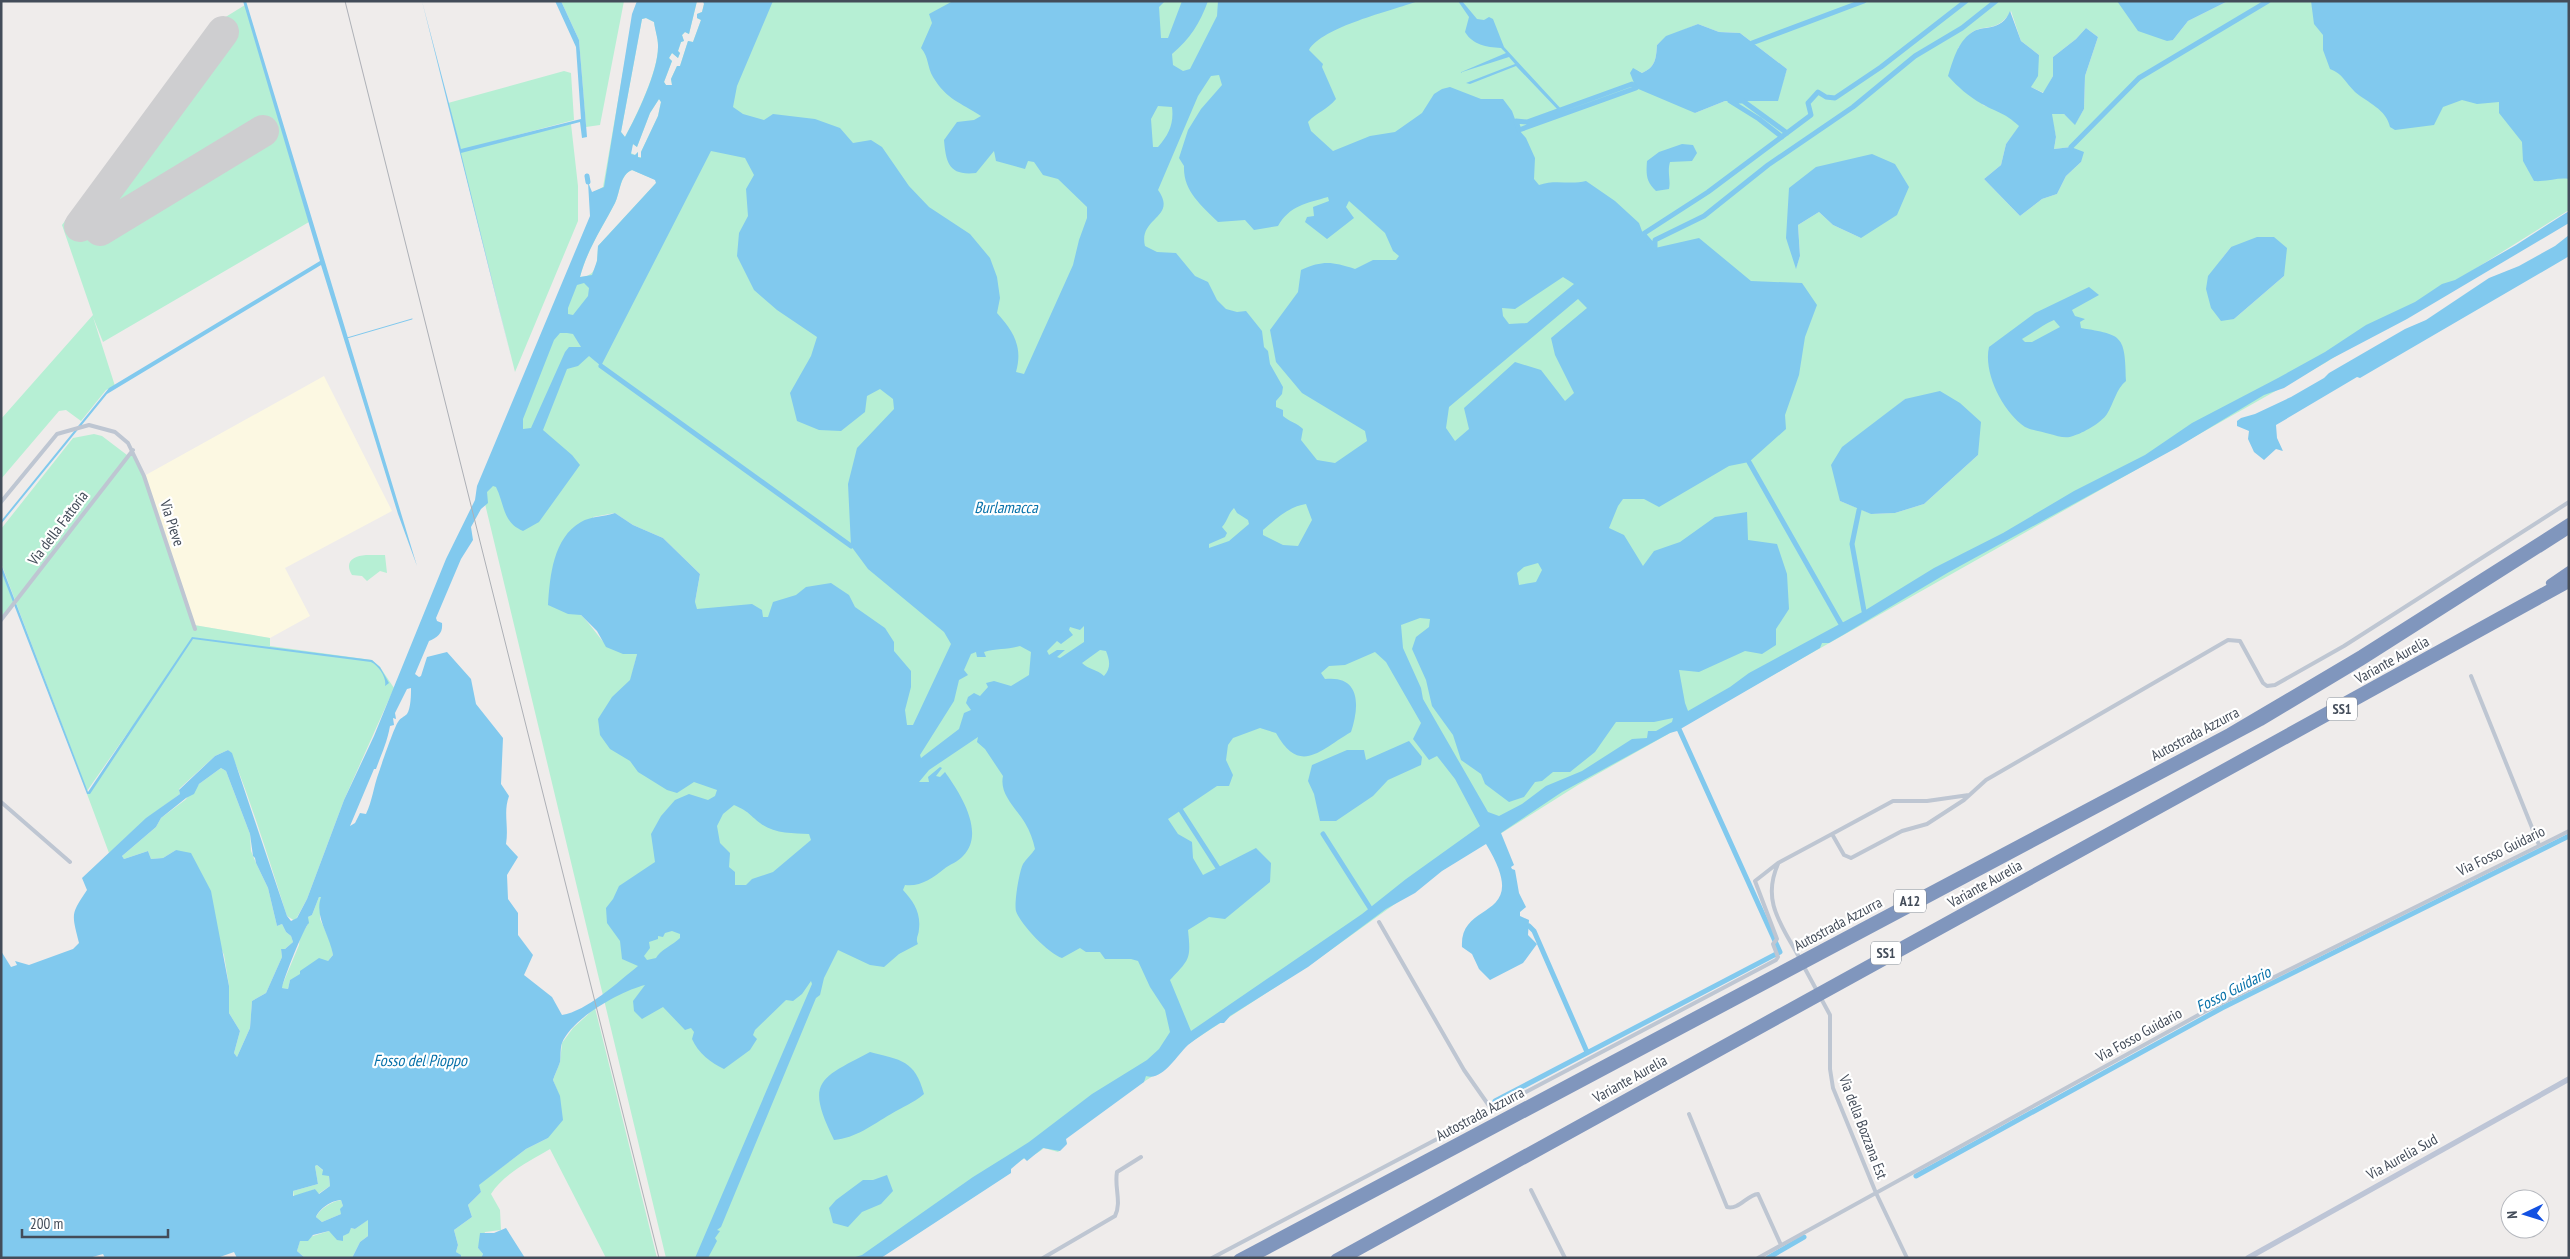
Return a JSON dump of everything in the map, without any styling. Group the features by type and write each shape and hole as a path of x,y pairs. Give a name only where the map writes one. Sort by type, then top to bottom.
{"highway":[{"name":"Autostrada Azzurra","path":"1238,1258 2236,728 2361,654 2569,522"},
{"name":"Autostrada Azzurra","path":"1253,1258 2261,722 2345,672 2569,530"},
{"path":"2519,605 2569,570"},
{"name":"Variante Aurelia","path":"1335,1258 2569,578"},
{"name":"Variante Aurelia","path":"1347,1258 2569,584"},
{"path":"2542,599 2569,589"}],"main road":[{"name":"Via Aurelia Sud","path":"2248,1258 2569,1079"}],"street":[{"name":"Via Pieve","path":"1,502 57,434 89,425 115,432 133,450 147,485 195,629"},
{"name":"Via della Fattoria","path":"1,620 133,450"},
{"path":"1832,834 1844,855 1848,858 1855,858 1902,831 1927,824 1969,796 1986,780 2228,640 2240,641 2263,683 2267,686 2275,685 2344,646 2569,502"},
{"path":"2471,676 2539,845"},
{"path":"1212,1258 1772,963 1778,957 1776,941 1755,881 1778,863 1893,801 1969,796"},
{"path":"1,802 70,862"},
{"name":"Via Fosso Guidario","path":"1758,1258 2202,1013 2569,831"},
{"name":"Via della Bozzana Est","path":"1778,863 1772,878 1771,901 1830,1015 1830,1069 1833,1088 1876,1193 1907,1258"},
{"path":"1379,922 1464,1070 1492,1110"},
{"path":"1689,1114 1728,1207 1734,1207 1758,1194 1781,1245"},
{"path":"1043,1258 1115,1216 1118,1202 1115,1180 1117,1172 1141,1157"},
{"path":"1532,1190 1565,1258"}],"shaded area":[{"path":"324,376 392,511 285,568 310,616 270,638 194,625 144,476"}],"green space":[{"path":"561,1 624,1 600,125 586,127 579,40"},
{"path":"697,1 689,34 685,32 682,35 684,41 681,42 678,58 672,53 669,58 672,61 664,82 666,85 672,85 671,79 677,66 680,66 688,41 693,42 701,20 697,18 697,14 702,12 703,1 2117,1 2173,40 2188,21 2228,1 2569,1 2569,210 2325,363 1578,785 1441,871 1314,962 1185,1046 1164,1069 1126,1093 1064,1139 1067,1143 1058,1152 1044,1148 1018,1162 1010,1168 1010,1173 880,1258 666,1258 480,483 590,218 590,194 603,187 633,14","holes":["2011,11 2021,41 2039,55 2031,87 2044,93 2053,76 2053,57 2076,39 2086,28 2098,37 2085,76 2084,109 2075,124 2064,114 2051,114 2056,137 2054,149 2071,147 2081,162 2066,176 2057,194 2042,199 2020,216 1984,179 2001,165 2006,144 2020,126 2005,113 1983,105 1958,48 1967,36 1976,30 2001,23","646,18 654,22 657,36 658,45 655,66 641,105 625,137 621,132 642,19","1698,24 1719,32 1740,33 1787,69 1777,101 1725,101 1695,113 1636,69 1642,73 1653,65 1656,58 1657,45 1666,37","659,99 661,102 658,116 641,152 641,157 638,157 638,152 635,155 631,153 633,144 637,147 650,113","632,170 656,180 656,183 598,246 597,262 593,271 586,276 580,277 591,248 615,203 625,175","1789,188 1861,238 1833,225 1819,212 1798,225 1800,256 1796,268","2231,247 2284,276 2234,319 2220,261","1905,399 1978,455 1924,504 1895,513 1872,514 1840,501 1876,423","615,513 633,525 663,538 700,574 695,602 631,679 637,654 617,651 610,647 581,615 593,517"]},
{"path":"245,5 309,222 103,342 93,317 115,386 106,390 81,421 66,410 59,411 1,479 1,419 93,315 62,225 211,26"},
{"path":"564,71 571,73 574,120 461,150 448,103"},
{"path":"571,124 578,186 578,221 515,372 460,151"},
{"path":"94,434 102,436 127,455 133,450 144,476 194,625 270,638 270,646 372,660 380,667 394,688 344,800 307,899 295,921 287,916 249,799 228,750 215,756 179,789 180,794 146,819 109,853 87,794 90,793 131,728 87,791 1,563 1,529 73,438"},
{"path":"366,555 385,555 387,573 380,571 367,581 362,576 352,575 349,567 351,560"},
{"path":"1,571 14,603 1,620"},
{"path":"221,768 226,771 250,834 251,851 268,888 277,926 282,924 293,942 285,949 281,949 282,957 266,993 252,1001 250,1028 237,1057 234,1053 240,1031 229,1013 229,986 224,955 176,850 163,858 151,859 148,851 124,859 122,856 156,827 161,818 185,800 199,784"},
{"path":"319,897 321,897 320,919 331,943 333,955 328,961 318,961 295,979 290,980 288,989 281,988 299,945 300,937 308,924 308,917 312,915"},
{"path":"595,1008 657,1258 606,1258 550,1149 518,1168 496,1187 491,1194 500,1210 501,1230 485,1232 478,1248 483,1254 481,1258 461,1258 456,1252 458,1245 454,1230 472,1217 468,1205 481,1192 478,1185 526,1149 548,1138 559,1095 553,1080 560,1062 562,1043 573,1028"},
{"path":"317,1165 329,1176 330,1186 318,1194 315,1189 294,1197 293,1191 318,1184 315,1166"},
{"path":"341,1200 343,1206 341,1214 322,1222 316,1217 327,1206"},
{"path":"369,1219 368,1236 360,1242 352,1258 305,1258 297,1251 300,1240 329,1231 343,1236 351,1228 355,1229"}],"water":[{"path":"243,1 246,1 417,566 398,514 321,265 107,394 1,524 1,521 109,388 320,261"},
{"path":"422,1 461,149 581,119 576,47 555,1 561,1 579,40 587,137 582,138 580,122 461,153 511,357"},
{"name":"Burlamacca","path":"637,1 697,1 689,34 685,32 682,35 684,41 681,42 678,58 672,53 669,58 672,61 664,82 666,85 672,85 671,79 677,66 680,66 688,41 693,42 701,20 697,18 697,14 702,12 703,1 773,1 737,86 733,107 743,114 764,120 773,114 815,119 840,128 853,143 871,140 882,147 909,186 929,207 970,234 990,258 997,277 1000,298 997,313 1016,340 1018,363 1016,372 1024,374 1073,265 1087,218 1087,207 1058,179 1043,175 1034,162 1028,161 1025,169 996,161 994,151 976,173 960,172 951,166 946,155 944,140 957,122 974,120 981,116 949,96 933,77 921,48 932,23 929,14 953,1 1165,1 1159,7 1161,38 1168,38 1182,1 1208,1 1194,30 1172,54 1173,65 1183,71 1190,69 1217,16 1218,1 1418,1 1342,27 1316,42 1309,50 1323,64 1322,67 1336,99 1308,122 1311,131 1333,151 1370,136 1395,132 1422,113 1434,94 1442,89 1450,87 1481,99 1503,99 1512,111 1519,130 1526,138 1535,158 1534,179 1539,185 1551,182 1586,181 1615,201 1639,223 1643,234 1655,248 1699,238 1751,281 1802,283 1817,305 1805,337 1799,375 1785,415 1786,429 1749,462 1729,466 1659,507 1644,499 1623,499 1609,528 1624,535 1643,566 1654,551 1680,542 1715,517 1747,512 1748,540 1777,544 1787,574 1789,609 1776,629 1776,645 1762,654 1745,651 1699,672 1679,670 1688,711 1730,687 1749,673 1864,611 1934,568 2003,533 2074,491 2145,455 2192,423 2325,352 2366,325 2415,302 2442,284 2455,280 2516,245 2569,211 2569,223 2407,319 2331,359 2284,388 2264,395 2178,447 1949,572 1829,643 1822,643 1820,648 1677,731 1670,733 1562,792 1501,833 1514,865 1511,867 1515,870 1519,893 1526,907 1520,912 1520,916 1529,920 1528,935 1537,944 1523,963 1490,980 1479,969 1472,954 1462,947 1464,932 1471,921 1491,907 1499,898 1502,887 1499,869 1486,844 1442,871 1415,893 1386,909 1308,967 1230,1016 1224,1023 1220,1023 1196,1039 1164,1071 1152,1077 1146,1076 1144,1082 1066,1139 1067,1144 1060,1151 1043,1148 1027,1161 1024,1158 1011,1169 1011,1173 881,1258 852,1258 862,1255 973,1177 1029,1142 1092,1094 1147,1060 1159,1049 1170,1032 1165,1010 1150,987 1138,961 1131,959 1105,959 1100,952 1086,952 1080,948 1062,958 1043,945 1029,931 1019,917 1016,911 1016,901 1020,874 1023,864 1035,849 1027,826 1003,789 1003,776 985,749 977,742 978,737 929,770 919,782 929,782 928,777 940,767 942,768 936,776 940,777 945,772 968,813 972,836 969,847 961,858 931,879 916,885 905,885 903,890 913,903 919,917 918,944 899,954 884,967 870,965 838,950 824,978 820,995 816,998 721,1227 717,1230 720,1231 715,1238 717,1241 708,1258 695,1258 812,984 811,981 802,994 793,1001 786,1000 755,1030 753,1035 757,1039 750,1050 724,1069 714,1064 701,1053 692,1039 694,1032 691,1028 685,1030 663,1007 642,1019 634,1011 633,1001 645,985 611,999 586,1015 567,1034 562,1043 560,1062 553,1080 560,1096 563,1120 548,1138 526,1149 479,1185 481,1192 468,1205 472,1217 454,1230 458,1245 456,1252 461,1255 461,1258 352,1258 360,1242 368,1236 368,1220 355,1229 351,1228 349,1233 343,1236 343,1241 337,1240 329,1231 313,1235 308,1241 300,1241 297,1251 305,1258 237,1258 234,1252 217,1258 105,1258 103,1254 89,1258 1,1258 1,951 11,967 17,965 15,961 29,965 73,949 79,943 74,920 75,910 87,890 82,878 146,818 180,794 179,790 215,756 228,750 232,753 287,916 291,921 297,918 307,899 344,800 374,736 446,559 475,500 477,486 590,216 588,182 592,192 604,187 632,14","holes":["646,18 654,22 658,42 655,67 646,92 625,137 621,132 642,19","1219,75 1222,85 1201,109 1188,130 1179,158 1184,166 1186,183 1194,197 1218,222 1245,220 1254,230 1278,226 1282,219 1299,206 1328,197 1329,201 1313,207 1314,216 1307,217 1305,222 1327,239 1354,218 1346,207 1349,201 1385,233 1393,251 1399,256 1396,260 1373,260 1355,269 1322,263 1301,270 1298,292 1270,330 1276,362 1302,393 1365,431 1367,441 1335,463 1317,460 1301,440 1303,429 1283,416 1283,410 1276,407 1276,401 1282,394 1283,387 1270,364 1268,351 1264,347 1262,331 1246,311 1237,312 1226,309 1217,300 1208,282 1195,276 1176,253 1157,252 1145,246 1144,236 1151,223 1161,212 1163,199 1158,190 1198,96 1211,76","659,99 661,102 658,116 641,152 641,158 638,157 638,152 635,155 631,154 633,144 637,147 650,113","1158,106 1172,107 1171,124 1158,147 1153,147 1151,119","711,151 745,158 754,175 746,189 748,216 739,233 737,256 754,290 777,310 817,337 811,356 790,393 797,421 819,430 841,431 865,412 867,396 880,389 893,399 894,409 857,448 848,484 851,546 868,569 944,632 951,644 913,725 907,725 905,710 911,687 911,671 894,651 894,642 885,628 855,607 849,595 831,583 806,587 796,595 773,602 768,617 763,617 762,610 752,604 697,609 695,602 700,574 663,538 633,525 615,513 585,520 572,529 564,538 555,559 548,605 568,614 581,615 597,631 606,647 623,654 637,654 630,680 612,697 598,719 600,735 610,749 630,761 638,772 667,790 677,793 694,782 717,790 715,796 708,800 689,794 675,800 661,816 651,834 655,862 619,886 606,908 607,923 620,941 622,959 638,966 592,1002 582,1008 562,1015 552,997 524,975 533,955 518,935 518,913 508,899 507,875 518,857 506,844 506,808 509,796 501,784 503,738 476,704 471,679 447,652 427,657 421,676 419,677 415,674 429,641 441,632 442,623 437,621 436,618 461,559 473,540 471,527 481,509 488,503 487,492 493,486 496,487 511,523 523,531 539,522 580,465 572,455 543,430 567,369 578,366 589,356 601,366","632,170 655,180 656,183 598,246 597,261 592,275 580,277 591,248 615,203 625,175","1563,277 1574,284 1527,323 1509,324 1503,316 1502,308 1515,309","584,283 589,288 588,296 573,315 568,314 568,308 577,285","1578,299 1587,308 1551,338 1555,355 1574,393 1565,401 1541,370 1515,362 1464,408 1469,429 1455,441 1446,428 1449,407","560,333 573,334 581,347 569,347 565,352 531,428 523,429 523,419 554,340","1306,504 1312,520 1298,546 1283,545 1263,535 1263,530 1283,514","1234,508 1237,513 1248,520 1249,524 1229,541 1209,548 1209,544 1225,537 1227,533 1222,527","1538,563 1542,570 1536,582 1519,585 1517,573 1524,567","1420,618 1430,619 1429,627 1416,637 1412,649 1426,680 1432,706 1453,735 1461,760 1481,774 1485,784 1509,802 1524,797 1535,782 1542,781 1553,772 1570,772 1595,752 1616,722 1654,722 1673,718 1672,722 1656,731 1648,731 1647,738 1632,739 1582,771 1546,786 1522,804 1499,816 1488,812 1423,699 1421,688 1403,648 1401,625","1084,626 1084,642 1060,658 1057,657 1065,650 1057,650 1049,655 1047,651 1057,641 1061,644 1073,635 1069,630 1070,627 1080,630","1020,646 1031,652 1029,675 1011,686 994,681 986,683 988,687 980,696 974,693 968,697 966,703 971,710 964,713 959,729 921,758 920,755 954,701 959,680 968,675 964,670 971,654 976,652 977,657 986,657 984,652","1100,650 1106,651 1109,664 1108,670 1104,676 1082,663","1375,652 1386,662 1421,723 1413,739 1429,760 1437,756 1455,779 1480,826 1406,879 1362,914 1191,1031 1170,980 1188,958 1188,930 1209,917 1225,919 1270,882 1271,863 1256,848 1203,875 1193,858 1192,842 1178,834 1168,819 1217,786 1229,786 1233,775 1226,760 1228,745 1233,738 1260,728 1276,733 1293,754 1302,756 1320,752 1351,732 1356,713 1355,695 1352,688 1346,682 1337,679 1325,679 1321,673 1329,666 1345,665","411,688 411,701 407,714 399,721 394,731 366,814 360,813 355,823 350,826 374,769 376,769 390,726 394,725 393,718 396,719 395,713 407,689","221,768 226,771 250,834 253,856 268,888 277,926 282,924 293,942 285,949 281,949 282,957 266,993 252,1001 250,1028 237,1057 234,1053 240,1031 229,1013 229,986 211,891 191,853 176,850 163,858 151,859 148,851 124,859 122,856 156,827 161,818 194,794 199,784","734,805 746,811 765,827 784,832 809,834 811,840 773,872 752,879 746,885 735,885 735,872 729,867 730,853 720,843 717,826 723,814","319,897 321,897 319,904 321,919 333,955 328,961 319,958 290,980 288,989 282,988 294,954 309,923 308,917 312,915","672,931 680,934 680,938 660,952 656,958 647,960 644,956 650,948 649,942 658,939 658,936 663,937 665,933","317,1165 323,1170 322,1175 329,1176 330,1186 319,1194 315,1189 293,1196 293,1191 318,1184 315,1166","341,1200 343,1206 340,1209 341,1214 322,1222 316,1217 330,1203"]},
{"path":"1458,1 1462,1 1477,19 1484,20 1489,17 1493,19 1504,47 1562,110 1559,111 1516,66 1470,84 1466,83 1515,64 1509,57 1459,73 1506,53 1501,48 1480,45 1468,36 1465,32 1469,17"},
{"path":"2117,1 2228,1 2188,21 2173,40 2167,41 2138,31"},
{"path":"2311,1 2569,1 2569,179 2534,181 2523,161 2522,142 2499,113 2499,102 2477,104 2462,100 2443,107 2434,125 2395,130 2390,127 2385,115 2381,111 2355,92 2338,73 2330,69 2323,50 2323,35 2314,24"},
{"path":"2010,11 2021,41 2039,55 2038,76 2031,87 2043,93 2053,76 2053,57 2076,39 2086,28 2098,37 2085,76 2084,109 2075,125 2064,114 2052,114 2056,137 2054,149 2071,147 2084,152 2081,162 2066,176 2057,194 2042,199 2020,216 1984,179 2001,165 2006,144 2019,126 2005,115 1972,98 1948,76 1956,53 1966,37 1976,30 1997,25 2006,18"},
{"path":"1698,24 1719,32 1740,33 1787,69 1778,101 1725,101 1695,113 1636,88 1630,73 1633,68 1642,73 1647,71 1653,65 1657,45 1666,36"},
{"path":"1682,144 1693,145 1697,153 1692,161 1670,162 1669,189 1656,191 1647,177 1647,161 1659,152"},
{"path":"1872,154 1895,164 1909,187 1897,215 1861,238 1833,225 1819,212 1798,225 1800,256 1796,269 1786,238 1789,188 1816,167"},
{"path":"2569,235 2569,256 2566,258 2276,425 2277,438 2283,451 2276,449 2264,460 2254,452 2248,439 2249,431 2237,426 2237,421 2241,418 2255,414 2291,397 2405,329 2426,320 2489,278 2519,266 2555,246"},
{"path":"2257,237 2274,237 2287,248 2284,276 2234,319 2221,321 2211,308 2206,289 2208,276 2231,247"},
{"path":"2089,287 2099,295 2072,310 2075,316 2085,319 2080,322 2081,328 2113,336 2119,340 2122,346 2126,366 2126,381 2115,396 2107,414 2096,424 2077,435 2064,437 2025,427 2009,412 1992,380 1988,357 1989,347 2035,313","holes":["2054,320 2060,327 2032,342 2025,342 2022,339"]},
{"path":"1940,391 1960,403 1981,422 1978,455 1924,504 1895,513 1871,514 1840,501 1831,465 1842,447 1905,399"},
{"path":"1,564 88,792 192,637 372,660 380,667 389,683 385,686 382,672 371,662 193,639 90,794 87,794 1,571"},
{"path":"1409,741 1422,757 1421,765 1388,780 1373,796 1336,821 1320,821 1314,794 1308,781 1312,765 1347,750 1364,750 1366,760"},
{"path":"870,1052 905,1063 916,1074 924,1094 912,1103 864,1130 850,1137 834,1140 820,1105 819,1093 822,1084 839,1069"},
{"path":"887,1175 893,1191 881,1204 862,1212 848,1227 833,1223 829,1208 836,1200 863,1180 873,1180"},
{"path":"506,1228 525,1258 481,1258 483,1254 478,1248 480,1233 494,1233"}],"waterway":[{"path":"1752,43 1864,1"},
{"path":"1966,1 1881,67 1835,98 1826,97 1818,92 1808,103 1811,115 1708,192 1643,234 1655,248 1655,240 1704,216 1768,165 1853,107 1915,56 1962,28 1996,1"},
{"path":"2071,147 2139,78 2268,1"},
{"path":"1632,84 1636,88 1519,130 1516,121 1527,122 1632,84"},
{"path":"1782,137 1759,119 1730,101 1743,101 1787,133"},
{"path":"587,176 588,182"},
{"path":"347,338 412,319"},
{"path":"601,366 851,546"},
{"path":"1749,462 1841,624"},
{"path":"1859,510 1852,544 1864,611"},
{"path":"1495,1101 1780,952 1679,729"},
{"path":"1180,809 1218,868"},
{"path":"1323,834 1370,908"},
{"name":"Fosso Guidario","path":"1916,1176 2222,1008 2569,836"},
{"path":"1529,926 1534,931 1587,1052"},
{"name":"Fosso Guidario","path":"1768,1258 1804,1237"}],"runway":[{"path":"80,226 223,32"},
{"path":"100,230 263,131"}],"railway":[{"path":"345,1 659,1258"}],"water label":[{"name":"Fosso del Pioppo","path":"420,1060"}]}
